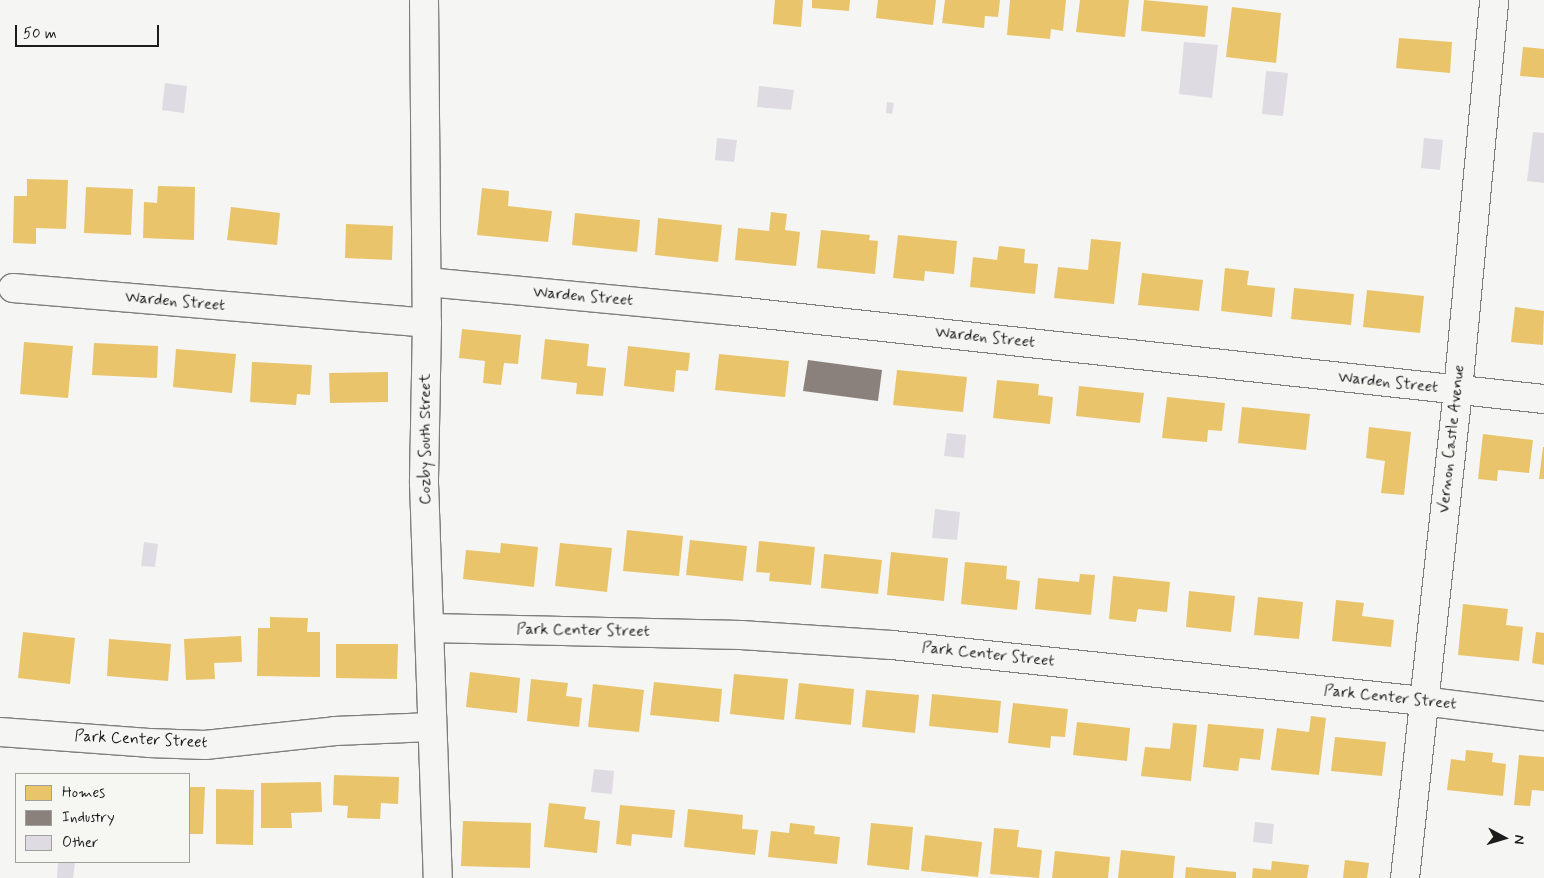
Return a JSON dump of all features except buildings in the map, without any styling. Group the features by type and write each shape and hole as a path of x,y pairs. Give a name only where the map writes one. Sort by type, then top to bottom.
{"street":[{"name":"Cozby South Street","path":"424,0 427,323 424,483 438,878"},
{"name":"Vernon Castle Avenue","path":"1405,878 1458,391 1494,0"},
{"name":"Warden Street","path":"426,282 736,311 1544,399"},
{"name":"Warden Street","path":"13,288 427,323"},
{"name":"Park Center Street","path":"429,628 741,636 892,645 1424,701 1544,716"},
{"name":"Park Center Street","path":"0,732 149,743 205,745 335,731 432,727"}]}
